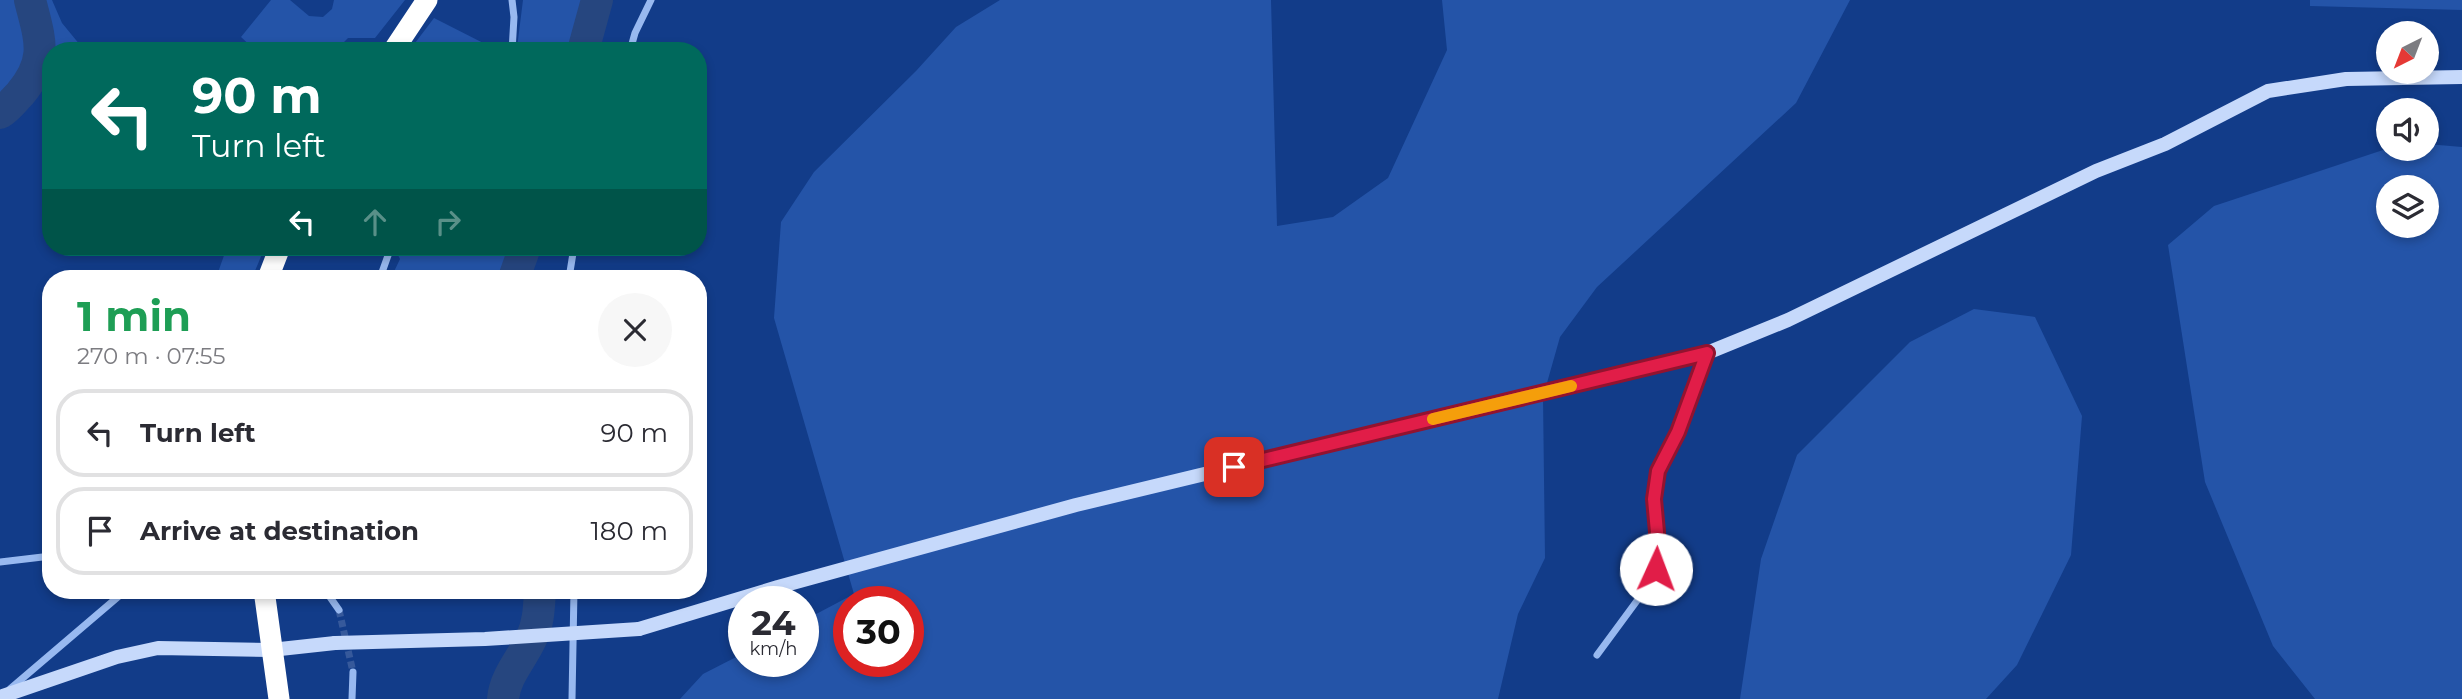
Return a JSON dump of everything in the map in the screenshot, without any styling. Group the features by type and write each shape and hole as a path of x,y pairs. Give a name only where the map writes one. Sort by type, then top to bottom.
{"highway":[{"path":"399,42 427,0"},
{"path":"265,599 279,699"}],"street":[{"path":"512,0 513,42"},
{"path":"632,42 651,0"},
{"path":"1,697 117,657 158,648 271,650 335,643 485,639 639,629 778,587 1076,505 1707,353 1788,320 2096,171 2165,144 2267,91 2346,79 2462,77"},
{"path":"1597,654 1639,598 1656,569 1654,499 1658,471 1678,432 1707,353"},
{"path":"0,562 42,557"},
{"path":"1,697 115,599"},
{"path":"331,599 339,610"},
{"path":"572,699 575,666 574,599"},
{"path":"352,699 353,672"}],"shaded area":[{"path":"0,0 52,0 62,23 78,42 42,42 42,71 0,101"},
{"path":"271,0 290,0 309,16 323,17 332,9 334,0 405,0 375,38 348,38 344,42 246,42 241,37"},
{"path":"523,0 583,0 572,42 518,42"},
{"path":"1000,0 1271,0 1277,226 1333,217 1388,178 1447,50 1442,0 1850,0 1796,103 1597,287 1560,337 1543,397 1545,558 1518,614 1498,699 680,699 703,674 728,661 728,677 819,677 819,613 833,605 833,677 924,677 924,586 852,586 774,318 781,222 814,172 916,71 956,27"},
{"path":"2310,0 2462,0 2462,10 2310,6"},
{"path":"434,18 481,42 416,42"},
{"path":"2439,145 2462,147 2462,699 2315,699 2273,646 2205,482 2168,245 2214,206 2376,152 2376,161 2439,161"},
{"path":"224,256 261,256 255,270 219,270"},
{"path":"398,256 511,256 507,270 395,270 400,259"},
{"path":"1974,309 2035,317 2082,416 2071,555 2017,665 1986,699 1740,699 1761,559 1797,455 1910,342"}],"waterway":[{"path":"0,113 29,82 39,59 39,38 30,0"},
{"path":"585,42 597,0"},
{"path":"517,270 522,256"},
{"path":"503,699 510,675 534,633 539,599"}],"tunnel":[{"path":"339,610 353,672"}],"slow traffic":[{"path":"1433,419 1571,386"}],"route":[{"path":"1234,467 1707,353 1678,432 1658,471 1654,499 1656,569"}]}
